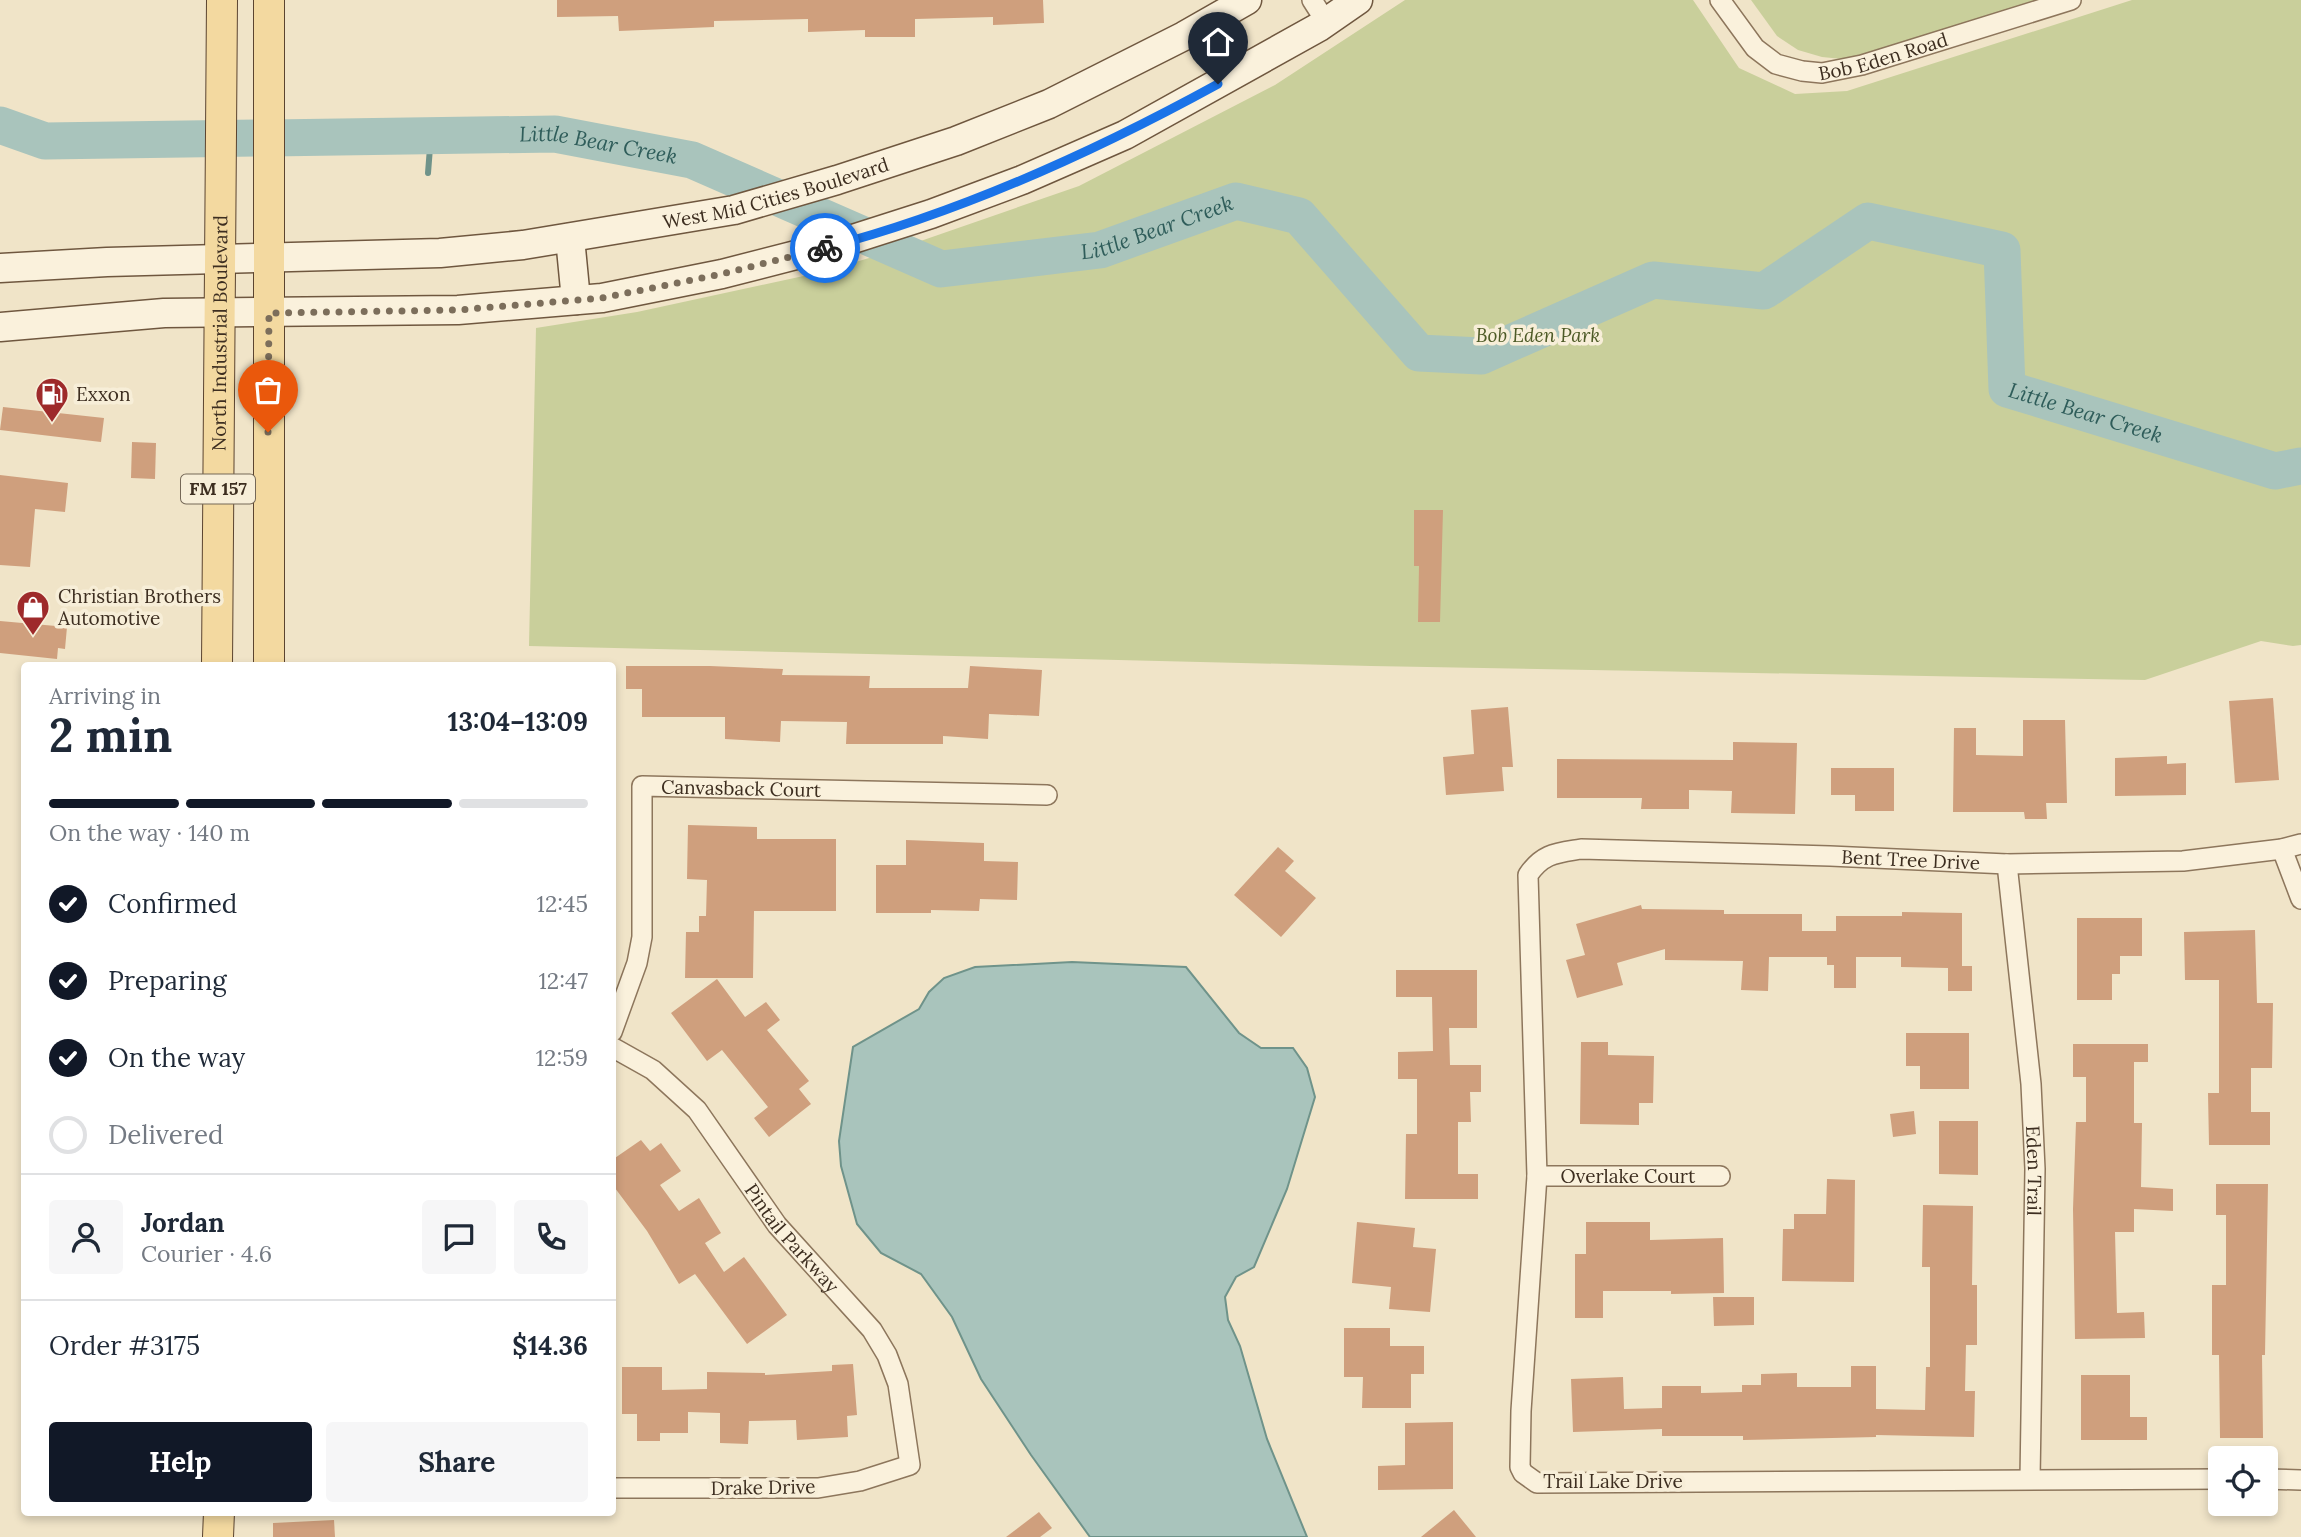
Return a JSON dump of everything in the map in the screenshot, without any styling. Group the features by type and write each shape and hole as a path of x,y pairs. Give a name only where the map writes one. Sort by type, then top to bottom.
{"main road":[{"name":"North Industrial Boulevard","path":"217,662 222,0"},
{"name":"FM 157","path":"269,0 269,662"},
{"name":"West Mid Cities Boulevard","path":"0,268 107,262 440,253 570,238 734,210 957,141 1049,104 1184,36 1247,0"},
{"path":"0,327 164,313 458,310 602,298 722,274 831,246 931,214 1022,180 1125,135 1319,11 1358,0"},
{"path":"570,238 576,300"},
{"path":"218,1537 219,1516"}],"street":[{"name":"Bob Eden Road","path":"1720,0 1755,48 1776,64 1802,71 1822,72 1862,65 2071,0"},
{"name":"Canvasback Court","path":"616,1021 637,964 642,937 642,786 1046,795"},
{"name":"Bent Tree Drive","path":"1528,876 1535,866 1551,854 1581,849 2007,864 2183,861 2292,846"},
{"path":"2292,846 2301,899"},
{"name":"Eden Trail","path":"2007,864 2031,1084 2035,1169 2030,1479"},
{"name":"Trail Lake Drive","path":"1528,876 1537,1177 1521,1411 1520,1467 1523,1473 1537,1483 2208,1479"},
{"name":"Pintail Parkway","path":"616,1049 653,1070 698,1110 777,1225 877,1337 898,1384 910,1465"},
{"name":"Overlake Court","path":"1537,1177 1720,1176"},
{"name":"Drake Drive","path":"616,1488 818,1488 860,1481 910,1465"},
{"path":"2278,1479 2301,1479"}],"green space":[{"name":"Bob Eden Park","path":"1405,0 1693,0 1739,68 1795,94 1847,91 2132,0 2301,0 2301,645 2261,641 2145,680 1371,666 529,646 536,328 637,312 822,272 886,253 1079,186 1275,85"},
{"path":"1751,0 2045,0 1880,52 1842,59 1798,50 1777,36"}],"water":[{"path":"1072,962 1186,967 1239,1033 1261,1048 1293,1048 1307,1068 1315,1097 1287,1189 1254,1267 1236,1277 1225,1297 1228,1320 1240,1346 1267,1439 1307,1537 1090,1537 981,1379 952,1317 921,1274 881,1253 857,1224 841,1166 839,1141 853,1047 919,1009 929,992 944,978 975,967"}],"building":[{"path":"557,0 1043,0 1044,23 993,25 993,17 915,19 915,37 865,37 865,30 808,32 808,19 714,21 714,27 619,31 618,16 557,17"},
{"name":"Exxon","path":"3,407 104,418 101,442 0,430"},
{"path":"132,442 156,443 155,479 131,478"},
{"path":"0,475 68,483 65,512 35,509 30,567 0,565"},
{"path":"1414,510 1443,510 1440,622 1418,622 1419,566 1414,566"},
{"name":"Christian Brothers Automotive","path":"0,621 67,627 65,649 58,648 57,659 0,653"},
{"path":"626,666 710,666 783,669 782,675 870,676 869,688 968,688 970,666 1042,670 1039,716 989,714 988,739 943,736 943,744 846,744 847,722 781,721 780,742 725,739 725,717 642,717 642,689 626,689"},
{"path":"2273,698 2279,780 2235,783 2229,701"},
{"path":"1508,707 1513,767 1502,767 1504,791 1446,795 1443,757 1474,754 1471,710"},
{"path":"2023,720 2065,720 2067,803 2046,803 2047,819 2025,819 2024,812 1953,812 1954,728 1976,728 1976,755 2023,756"},
{"path":"1733,742 1797,743 1795,814 1731,813 1732,791 1689,790 1689,809 1641,809 1642,798 1557,798 1557,759 1733,760"},
{"path":"2167,756 2167,764 2186,763 2186,795 2115,796 2115,758"},
{"path":"1831,768 1894,768 1894,811 1855,811 1855,795 1831,795"},
{"path":"688,825 757,827 757,839 836,839 836,911 754,911 753,978 685,978 686,932 699,932 699,916 706,916 707,880 687,879"},
{"path":"906,840 984,843 984,861 1018,862 1017,900 980,899 979,911 876,913 876,865 906,865"},
{"path":"1278,847 1294,861 1285,871 1316,898 1281,937 1234,895"},
{"path":"1641,905 1642,909 1724,910 1724,914 1802,914 1802,931 1836,931 1836,916 1902,916 1902,912 1962,913 1962,966 1972,966 1972,991 1948,991 1948,968 1901,967 1901,957 1856,957 1856,988 1834,988 1834,965 1827,965 1827,957 1769,957 1768,991 1741,990 1743,961 1665,960 1665,949 1617,963 1623,985 1577,998 1566,960 1585,955 1576,924"},
{"path":"2077,918 2142,918 2142,956 2120,956 2120,974 2112,974 2112,1000 2077,1000"},
{"path":"2255,930 2257,1003 2273,1003 2272,1068 2251,1068 2251,1112 2270,1112 2270,1145 2209,1145 2208,1093 2219,1093 2219,980 2185,980 2184,932"},
{"path":"1396,970 1477,970 1477,1028 1449,1028 1450,1065 1481,1065 1481,1092 1470,1092 1471,1122 1458,1122 1458,1174 1478,1174 1478,1199 1405,1199 1406,1134 1417,1134 1417,1079 1398,1079 1398,1052 1433,1051 1432,997 1396,997"},
{"path":"717,979 745,1017 766,1002 780,1020 767,1030 809,1081 799,1089 811,1104 769,1137 754,1118 768,1107 722,1050 707,1061 671,1013"},
{"path":"1906,1033 1969,1033 1969,1089 1920,1089 1920,1066 1906,1066"},
{"path":"1581,1042 1608,1042 1608,1055 1654,1056 1653,1103 1639,1103 1639,1125 1580,1124"},
{"path":"2073,1044 2148,1044 2148,1062 2134,1062 2134,1123 2142,1123 2141,1187 2173,1189 2173,1211 2134,1209 2134,1232 2115,1232 2117,1313 2144,1312 2145,1338 2075,1339 2073,1209 2076,1122 2086,1122 2086,1077 2073,1077"},
{"path":"1914,1111 1916,1134 1893,1137 1890,1114"},
{"path":"1939,1121 1978,1121 1978,1175 1939,1174"},
{"path":"641,1140 650,1151 661,1143 681,1171 660,1185 679,1211 699,1198 721,1233 705,1243 724,1272 744,1257 787,1315 747,1344 695,1274 679,1284 647,1231 616,1189 616,1157"},
{"path":"1827,1179 1855,1180 1854,1282 1782,1281 1783,1229 1794,1229 1794,1214 1826,1214"},
{"path":"2216,1184 2268,1184 2265,1355 2262,1355 2263,1438 2220,1438 2219,1355 2212,1355 2212,1285 2226,1285 2226,1215 2216,1215"},
{"path":"1923,1205 1973,1206 1972,1285 1977,1285 1977,1345 1966,1345 1965,1391 1975,1391 1974,1437 1876,1435 1743,1440 1743,1436 1662,1436 1662,1429 1573,1432 1571,1379 1623,1377 1624,1409 1662,1408 1662,1386 1701,1386 1701,1393 1742,1392 1742,1385 1761,1385 1761,1374 1797,1373 1797,1387 1851,1387 1851,1366 1876,1366 1876,1409 1925,1410 1926,1367 1930,1367 1930,1267 1922,1267"},
{"path":"1357,1222 1415,1228 1413,1247 1436,1249 1430,1312 1389,1309 1391,1287 1352,1283"},
{"path":"1586,1222 1650,1222 1650,1240 1723,1238 1724,1293 1603,1291 1603,1318 1575,1318 1575,1254 1586,1254"},
{"path":"1713,1297 1754,1297 1754,1325 1714,1326"},
{"path":"1344,1328 1390,1328 1390,1346 1424,1346 1424,1374 1411,1374 1411,1408 1362,1408 1363,1377 1344,1377"},
{"path":"853,1364 857,1415 847,1416 848,1437 797,1440 796,1420 749,1421 748,1444 720,1443 720,1413 688,1412 688,1433 660,1433 660,1441 637,1441 637,1414 622,1414 622,1367 662,1367 662,1390 707,1389 707,1372 765,1375 832,1371 832,1365"},
{"path":"2081,1375 2130,1375 2130,1417 2147,1417 2147,1440 2081,1440"},
{"path":"1453,1422 1453,1489 1378,1490 1378,1466 1405,1465 1405,1423"},
{"path":"1454,1510 1476,1537 1421,1537"},
{"path":"1039,1512 1052,1528 1040,1537 1006,1537"},
{"path":"334,1520 335,1537 273,1537 273,1523"}],"waterway":[{"name":"Little Bear Creek","path":"0,125 45,141 555,134 692,160 941,269 1100,250 1236,201 1299,216 1419,353 1481,356 1653,280 1764,291 1868,221 2002,250 2007,389 2275,471 2301,466"},
{"path":"428,173 431,135"}],"way so far":[{"path":"268,432 269,313 458,310 602,298 722,274 825,248"}],"place":[{"name":"Exxon","path":"52,424"},
{"name":"Christian Brothers Automotive","path":"33,637"}],"route":[{"path":"825,248 931,214 1022,180 1125,135 1218,84"}]}
